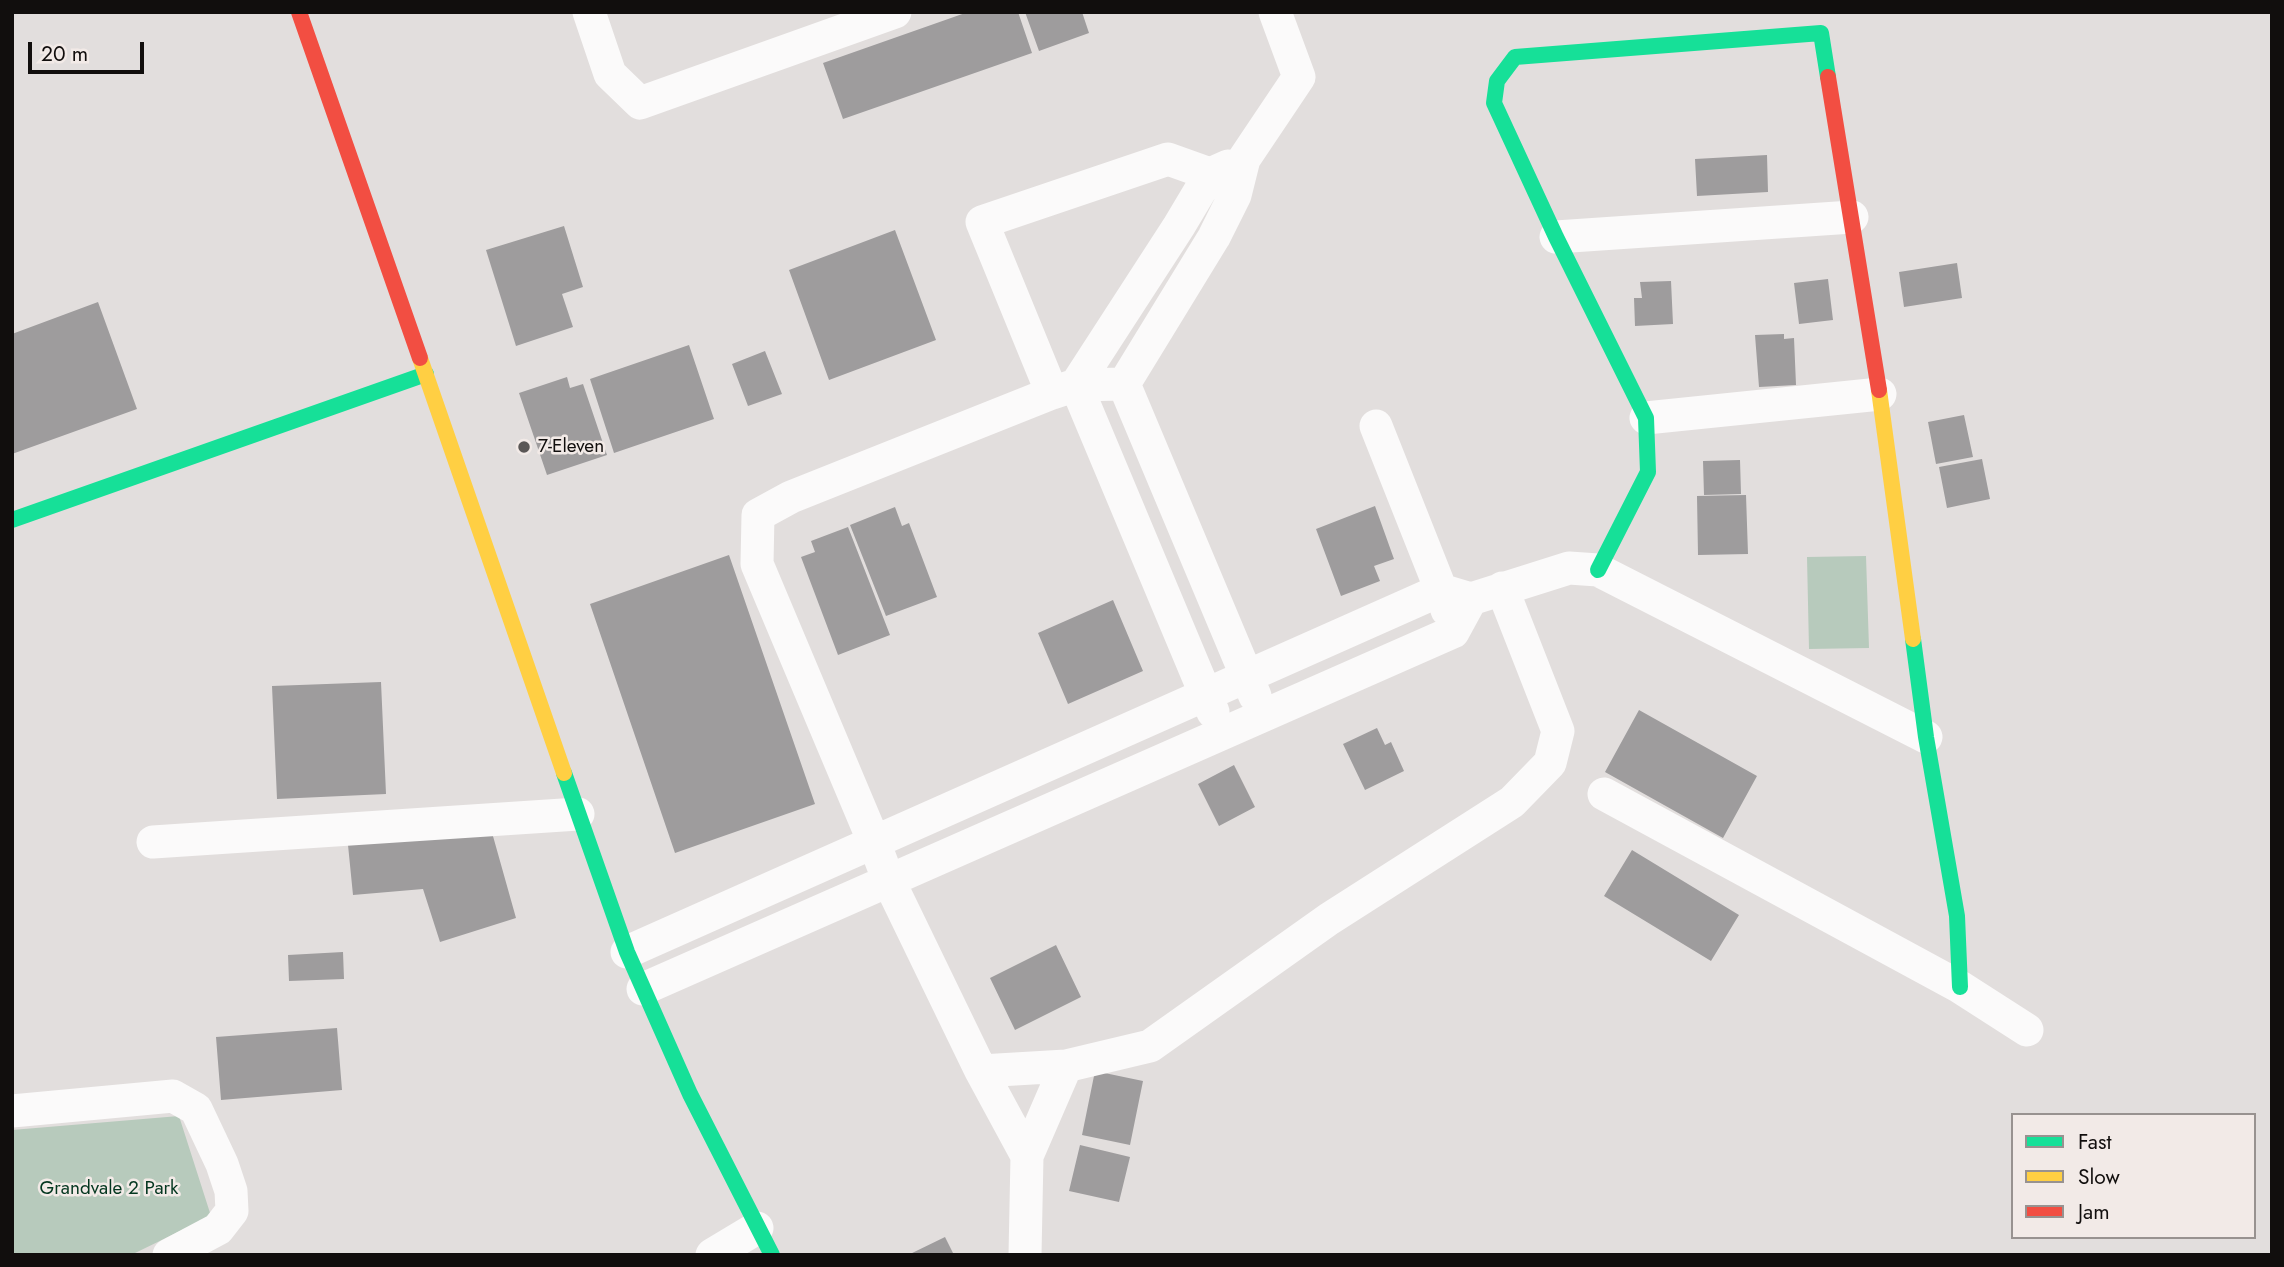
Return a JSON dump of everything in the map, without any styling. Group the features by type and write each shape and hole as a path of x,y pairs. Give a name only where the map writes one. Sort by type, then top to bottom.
{"street":[{"path":"299,12 627,952 690,1094 765,1241 712,1255"},
{"path":"589,12 610,74 640,103 895,12"},
{"path":"1124,384 1214,237 1235,195 1244,159 1299,77 1275,12"},
{"path":"1583,569 1648,472 1646,418 1556,237 1494,103 1497,81 1516,57 1821,33 1880,394 1926,737 1957,916 1960,987"},
{"path":"1222,735 1064,389 982,222 1168,159 1210,174 1235,195"},
{"path":"1064,389 1179,226 1210,174 1244,159"},
{"path":"1556,237 1852,217"},
{"path":"12,520 426,374"},
{"path":"1027,1156 888,879 757,564 758,515 791,497 1064,389 1124,384"},
{"path":"1124,384 1262,715"},
{"path":"1646,418 1880,394"},
{"path":"643,989 1453,632 1456,594 1376,426"},
{"path":"627,952 1246,675 1456,594 1514,585 1583,569 1926,737"},
{"path":"982,1071 1066,1066 1150,1046 1329,919 1512,802 1550,763 1558,731 1514,585"},
{"path":"1604,794 1960,987 2027,1030"},
{"path":"153,842 578,814"},
{"path":"1025,1255 1027,1156 1066,1066"},
{"path":"12,1111 173,1096 196,1109 222,1164 231,1191 232,1211 218,1229 169,1255"}],"green space":[{"path":"1866,556 1869,648 1809,649 1807,557"},
{"name":"Grandvale 2 Park","path":"179,1116 211,1216 131,1255 12,1255 12,1130"}],"building":[{"path":"968,12 1018,12 1032,53 843,119 823,63"},
{"path":"1025,12 1082,12 1089,33 1039,51"},
{"path":"1767,155 1768,192 1697,196 1695,159"},
{"path":"564,226 583,287 562,294 573,327 516,346 486,250"},
{"path":"895,230 936,340 829,380 789,270"},
{"path":"1957,263 1962,298 1904,307 1899,272"},
{"path":"1828,279 1833,320 1799,324 1794,283"},
{"path":"1671,281 1673,324 1635,326 1634,298 1642,298 1640,282"},
{"path":"98,302 137,409 12,454 12,334"},
{"path":"1784,334 1784,339 1794,338 1796,385 1759,387 1755,335"},
{"path":"689,345 714,419 614,453 590,379"},
{"path":"765,351 782,394 748,406 732,364"},
{"path":"567,377 570,388 583,384 607,455 547,475 519,393"},
{"path":"1964,415 1973,457 1936,464 1928,422"},
{"path":"1982,459 1990,499 1947,508 1939,467"},
{"path":"1740,460 1741,494 1704,495 1703,461"},
{"path":"1746,495 1748,554 1698,555 1697,496"},
{"path":"1375,506 1394,559 1374,566 1380,581 1341,596 1316,529"},
{"path":"895,507 902,526 909,523 937,597 886,616 850,525"},
{"path":"848,527 890,635 838,655 801,557 815,552 811,541"},
{"path":"729,555 815,804 675,853 590,604"},
{"path":"1113,600 1143,671 1068,704 1038,633"},
{"path":"381,682 386,794 277,799 272,686"},
{"path":"1639,710 1757,776 1723,838 1605,772"},
{"path":"1377,728 1385,745 1391,742 1404,771 1365,790 1343,744"},
{"path":"1234,765 1255,807 1219,826 1198,784"},
{"path":"491,829 516,918 440,942 423,889 353,895 347,835"},
{"path":"1632,850 1739,915 1711,961 1604,896"},
{"path":"1056,945 1081,997 1015,1030 990,978"},
{"path":"343,952 344,979 289,981 288,955"},
{"path":"337,1028 342,1090 221,1100 216,1037"},
{"path":"1095,1071 1143,1081 1130,1145 1082,1135"},
{"path":"1080,1145 1130,1157 1119,1202 1069,1191"},
{"path":"945,1237 954,1255 908,1255"}],"traffic: fast":[{"path":"1598,570 1648,472 1646,418 1556,237 1494,103 1497,81 1515,57 1821,33 1828,77"},
{"path":"12,520 426,374"},
{"path":"1913,639 1926,737 1957,916 1960,987"},
{"path":"564,773 627,952 690,1094 772,1255"}],"traffic: slow":[{"path":"420,358 564,773"},
{"path":"1879,390 1913,639"}],"traffic: jam":[{"path":"299,12 420,358"},
{"path":"1828,77 1879,390"}],"place":[{"name":"7-Eleven","path":"524,447"}]}
